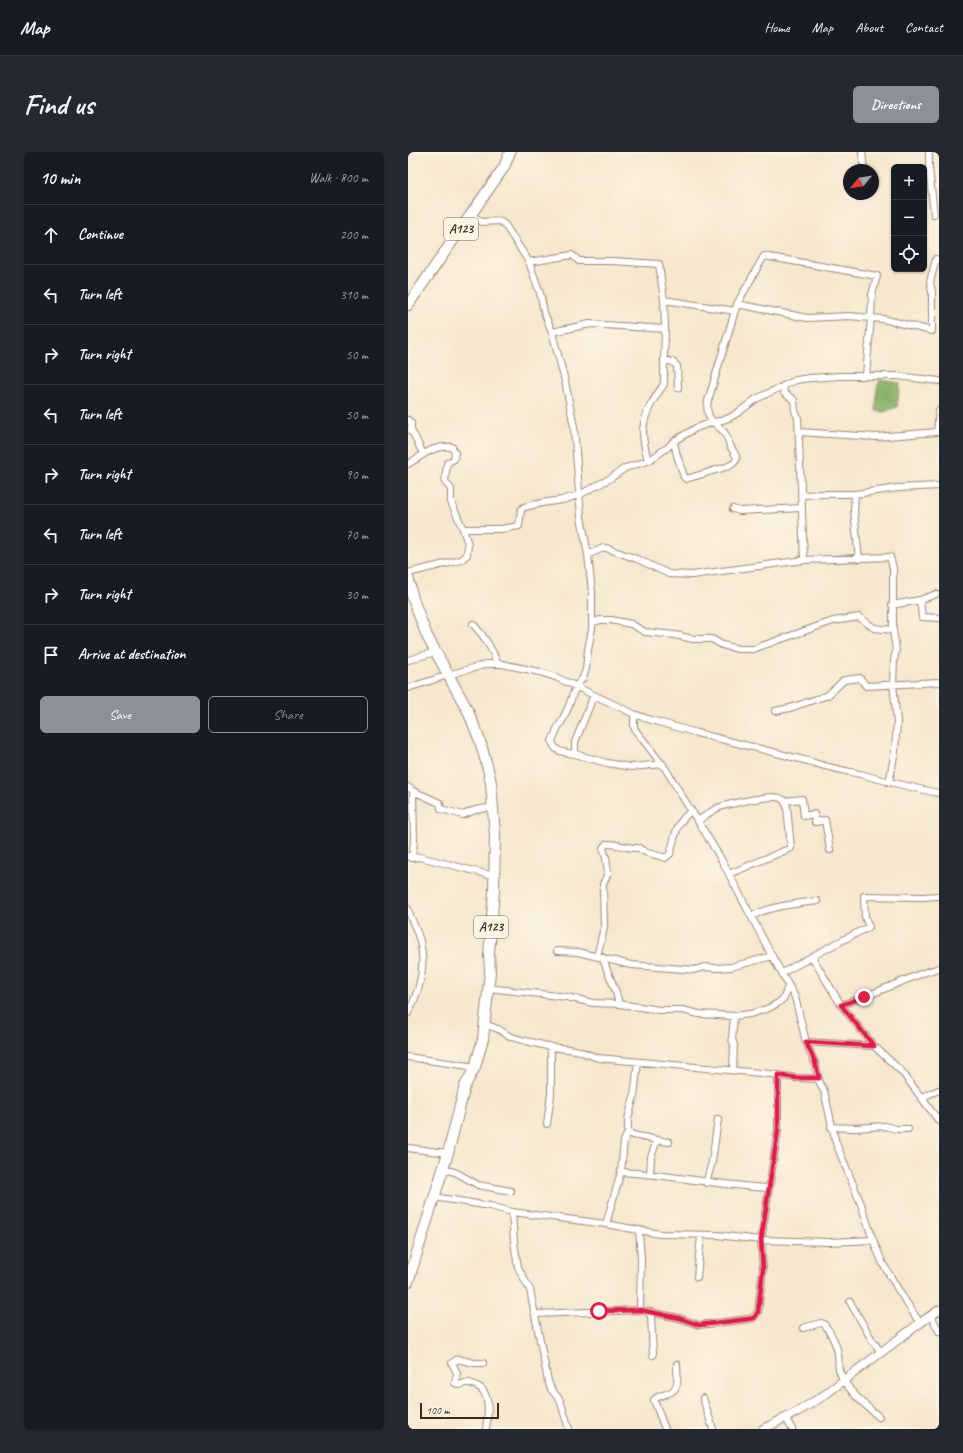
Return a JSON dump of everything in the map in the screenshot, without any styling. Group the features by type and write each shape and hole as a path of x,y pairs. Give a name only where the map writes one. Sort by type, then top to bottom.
{"highway":[{"name":"A123","path":"408,305 504,168 510,152"},
{"name":"A123","path":"408,577 420,619 435,652 468,711 480,741 488,769 494,807 494,876 489,954 490,972 483,1039 475,1068 465,1086 448,1153 410,1265 408,1282"}],"main road":[{"path":"763,1429 798,1412 823,1396 939,1310"}],"street":[{"path":"862,152 863,164"},
{"path":"929,152 929,168 934,214"},
{"path":"471,215 482,222 500,221 505,225 529,262 540,293 544,312 552,332 566,381 571,408 577,459 581,517 588,555 592,592 592,622 586,668 583,678 576,686 568,708 552,741 556,749 559,751 607,763 631,767 663,764"},
{"path":"529,262 572,255 579,261 612,261 659,264 664,300 664,384 649,407 644,423 643,434 648,461"},
{"path":"674,442 686,479 734,463 736,460 736,455 731,449 726,434 713,422 709,416 708,401 737,304 764,256 877,276 872,295 866,375"},
{"path":"932,331 932,292 930,282 936,259"},
{"path":"664,300 735,311"},
{"path":"737,304 807,318 849,316 883,318 939,332"},
{"path":"552,332 590,324 665,329"},
{"path":"664,360 673,362 677,366 678,388"},
{"path":"463,529 501,529 519,526 521,510 527,506 562,500 579,495 611,478 625,468 648,461 696,428 729,418 756,399 796,380 866,375 897,376 939,381"},
{"path":"783,386 784,393 794,400 799,432 804,560"},
{"path":"799,432 876,438 937,432 939,411"},
{"path":"408,420 411,423 411,432 416,437 418,445 423,453"},
{"path":"408,464 423,453 433,449 446,446 452,447 455,453 454,459 447,462 445,482 451,489 451,502 468,544 467,555 461,560 408,573"},
{"path":"802,495 855,494 898,488 939,486"},
{"path":"855,494 854,511 859,558"},
{"path":"733,508 740,511 802,508"},
{"path":"588,555 606,548 669,574 692,575 804,560 891,558 893,568 892,630 896,650 893,684 897,722 895,752 889,782"},
{"path":"892,605 920,600 936,594"},
{"path":"920,600 922,618 939,618"},
{"path":"592,622 611,620 630,624 645,632 675,635 693,639 712,639 722,645 738,649 753,649 833,621 859,617 874,628 892,630"},
{"path":"473,624 494,652 497,663"},
{"path":"408,660 435,652"},
{"path":"408,688 487,664 497,663 540,672 576,686 634,714 697,733 889,782 939,793"},
{"path":"775,710 790,708 828,695 844,680 860,678 866,686 939,682"},
{"path":"575,754 576,742 594,695"},
{"path":"634,714 634,726 636,731 663,764 698,821 729,874 795,997 806,1042 815,1062 824,1091 831,1127 836,1143 861,1204 872,1240 883,1264 920,1323"},
{"path":"494,807 475,810 463,815 441,809 440,803 410,789 414,841 410,857 420,857 494,876"},
{"path":"698,821 719,808 743,801 775,798 780,798 785,801 802,799 804,816 814,814 816,822 826,820 830,850"},
{"path":"729,874 791,848 787,807 785,801"},
{"path":"619,1004 616,992 600,956 604,928 604,884 608,873 603,848 606,844 614,843 630,849 639,848 645,854 660,855 665,858 670,854 673,839 682,818 691,811"},
{"path":"782,974 869,927 865,917 864,896 939,896"},
{"path":"751,916 761,911 782,906 817,901"},
{"path":"408,909 416,928 422,950 422,977 419,990 410,1004 408,1013"},
{"path":"557,951 578,952 600,956 631,965 694,970 704,967 731,967 772,956"},
{"path":"812,957 841,1005 874,1046 902,1072 939,1121"},
{"path":"841,1005 939,968"},
{"path":"488,988 567,997 593,1003 619,1004 660,1010 682,1010 699,1014 734,1016 750,1014 769,1008 784,998 788,986"},
{"path":"733,1070 734,1045 732,1039 734,1016"},
{"path":"484,1024 498,1029 509,1036 549,1046 576,1050 598,1058 733,1070 796,1078 819,1078"},
{"path":"806,1042 874,1046"},
{"path":"547,1124 551,1094 551,1053 549,1046"},
{"path":"408,1057 475,1068"},
{"path":"606,1224 621,1172 624,1141 628,1132 628,1119 634,1096 638,1062"},
{"path":"535,1314 640,1310 679,1318 699,1325 754,1318 758,1312 763,1269 761,1240 778,1130 778,1075"},
{"path":"922,1097 939,1090"},
{"path":"706,1183 712,1162 718,1119"},
{"path":"831,1127 855,1128 885,1126 896,1129 908,1129"},
{"path":"628,1132 633,1135 669,1142"},
{"path":"650,1174 651,1157 657,1140"},
{"path":"408,1148 448,1153"},
{"path":"443,1168 457,1173 478,1185 511,1191"},
{"path":"621,1172 650,1174 706,1183 768,1188"},
{"path":"434,1197 490,1206 512,1212 606,1224 660,1234 717,1235 761,1240 829,1242 872,1240"},
{"path":"512,1212 514,1242 518,1267 530,1290 548,1381 560,1400 569,1429"},
{"path":"639,1230 641,1260 640,1310"},
{"path":"697,1277 702,1235"},
{"path":"850,1302 872,1340 881,1352"},
{"path":"648,1312 651,1316 653,1355"},
{"path":"932,1316 939,1331"},
{"path":"803,1328 821,1323 824,1324 837,1350 839,1356 839,1368 844,1380 854,1394 879,1417"},
{"path":"483,1362 474,1363 458,1359 452,1363 457,1373 455,1383 460,1385 466,1382 476,1385 484,1390 487,1398 488,1413 486,1429"},
{"path":"665,1429 654,1400 658,1397 673,1392 676,1388 677,1364"},
{"path":"703,1398 713,1429"},
{"path":"785,1417 792,1429"}],"green space":[{"path":"880,380 900,383 897,407 884,412 876,411 877,388"}],"route":[{"path":"599,1311 640,1310 679,1318 699,1325 749,1319 756,1316 758,1312 763,1269 761,1240 778,1130 778,1075 796,1078 819,1078 815,1062 806,1042 874,1046 841,1005 864,997"}]}
